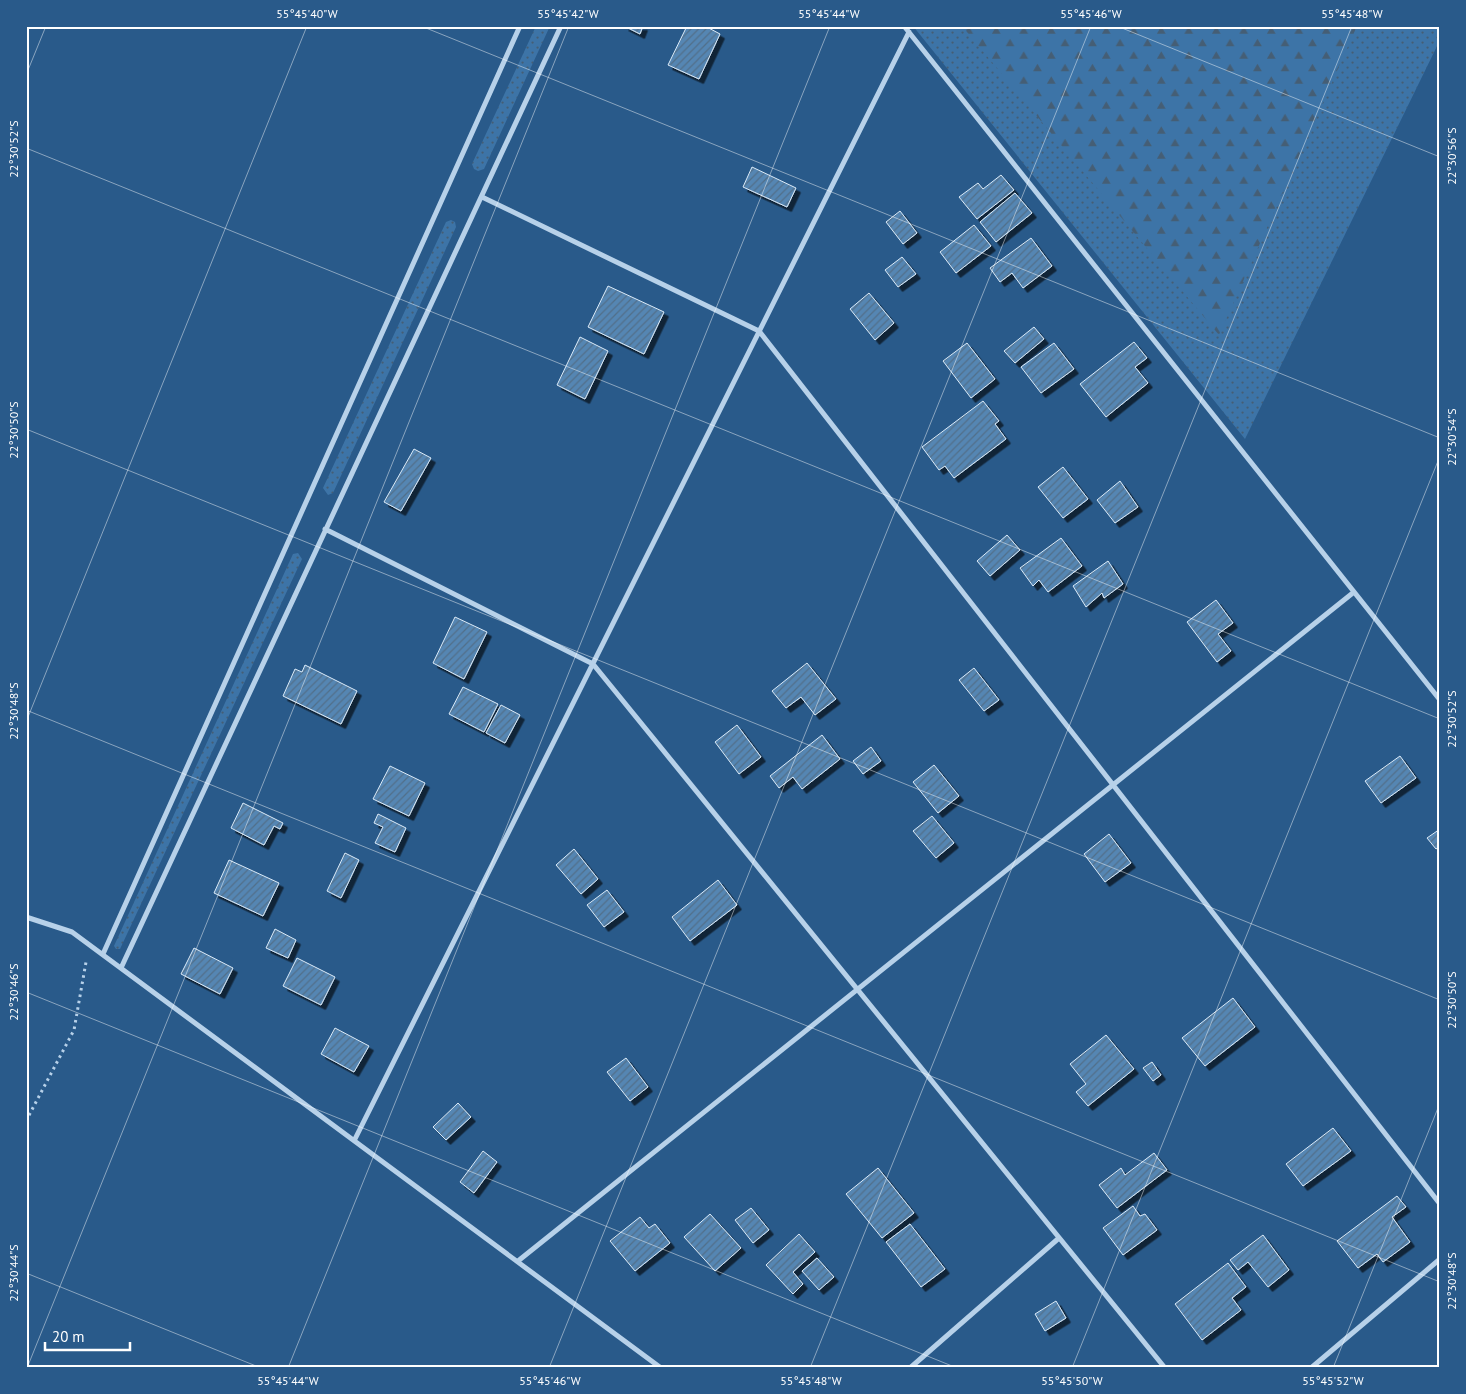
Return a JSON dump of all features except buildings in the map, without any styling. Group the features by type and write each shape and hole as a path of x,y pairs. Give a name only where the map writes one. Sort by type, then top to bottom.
{"street":[{"path":"103,954 520,26"},
{"path":"121,968 562,26"},
{"path":"904,26 1440,700"},
{"path":"355,1139 909,32"},
{"path":"482,197 759,331 1440,1204"},
{"path":"325,529 593,664 1164,1368"},
{"path":"518,1261 1354,592"},
{"path":"26,917 72,932 103,954 355,1139 661,1368"},
{"path":"910,1368 1059,1238"},
{"path":"1311,1368 1440,1259"}],"path":[{"path":"26,1121 74,1030 86,962 94,948"}],"green space":[{"path":"536,26 550,26 484,169 478,171 474,169 472,164"},
{"path":"913,26 1440,26 1440,40 1245,439"},
{"path":"962,26 1357,26 1219,335"},
{"path":"451,220 455,222 456,227 333,493 328,495 323,488 446,222"},
{"path":"298,553 302,559 120,949 116,949 114,946 293,554"}]}
